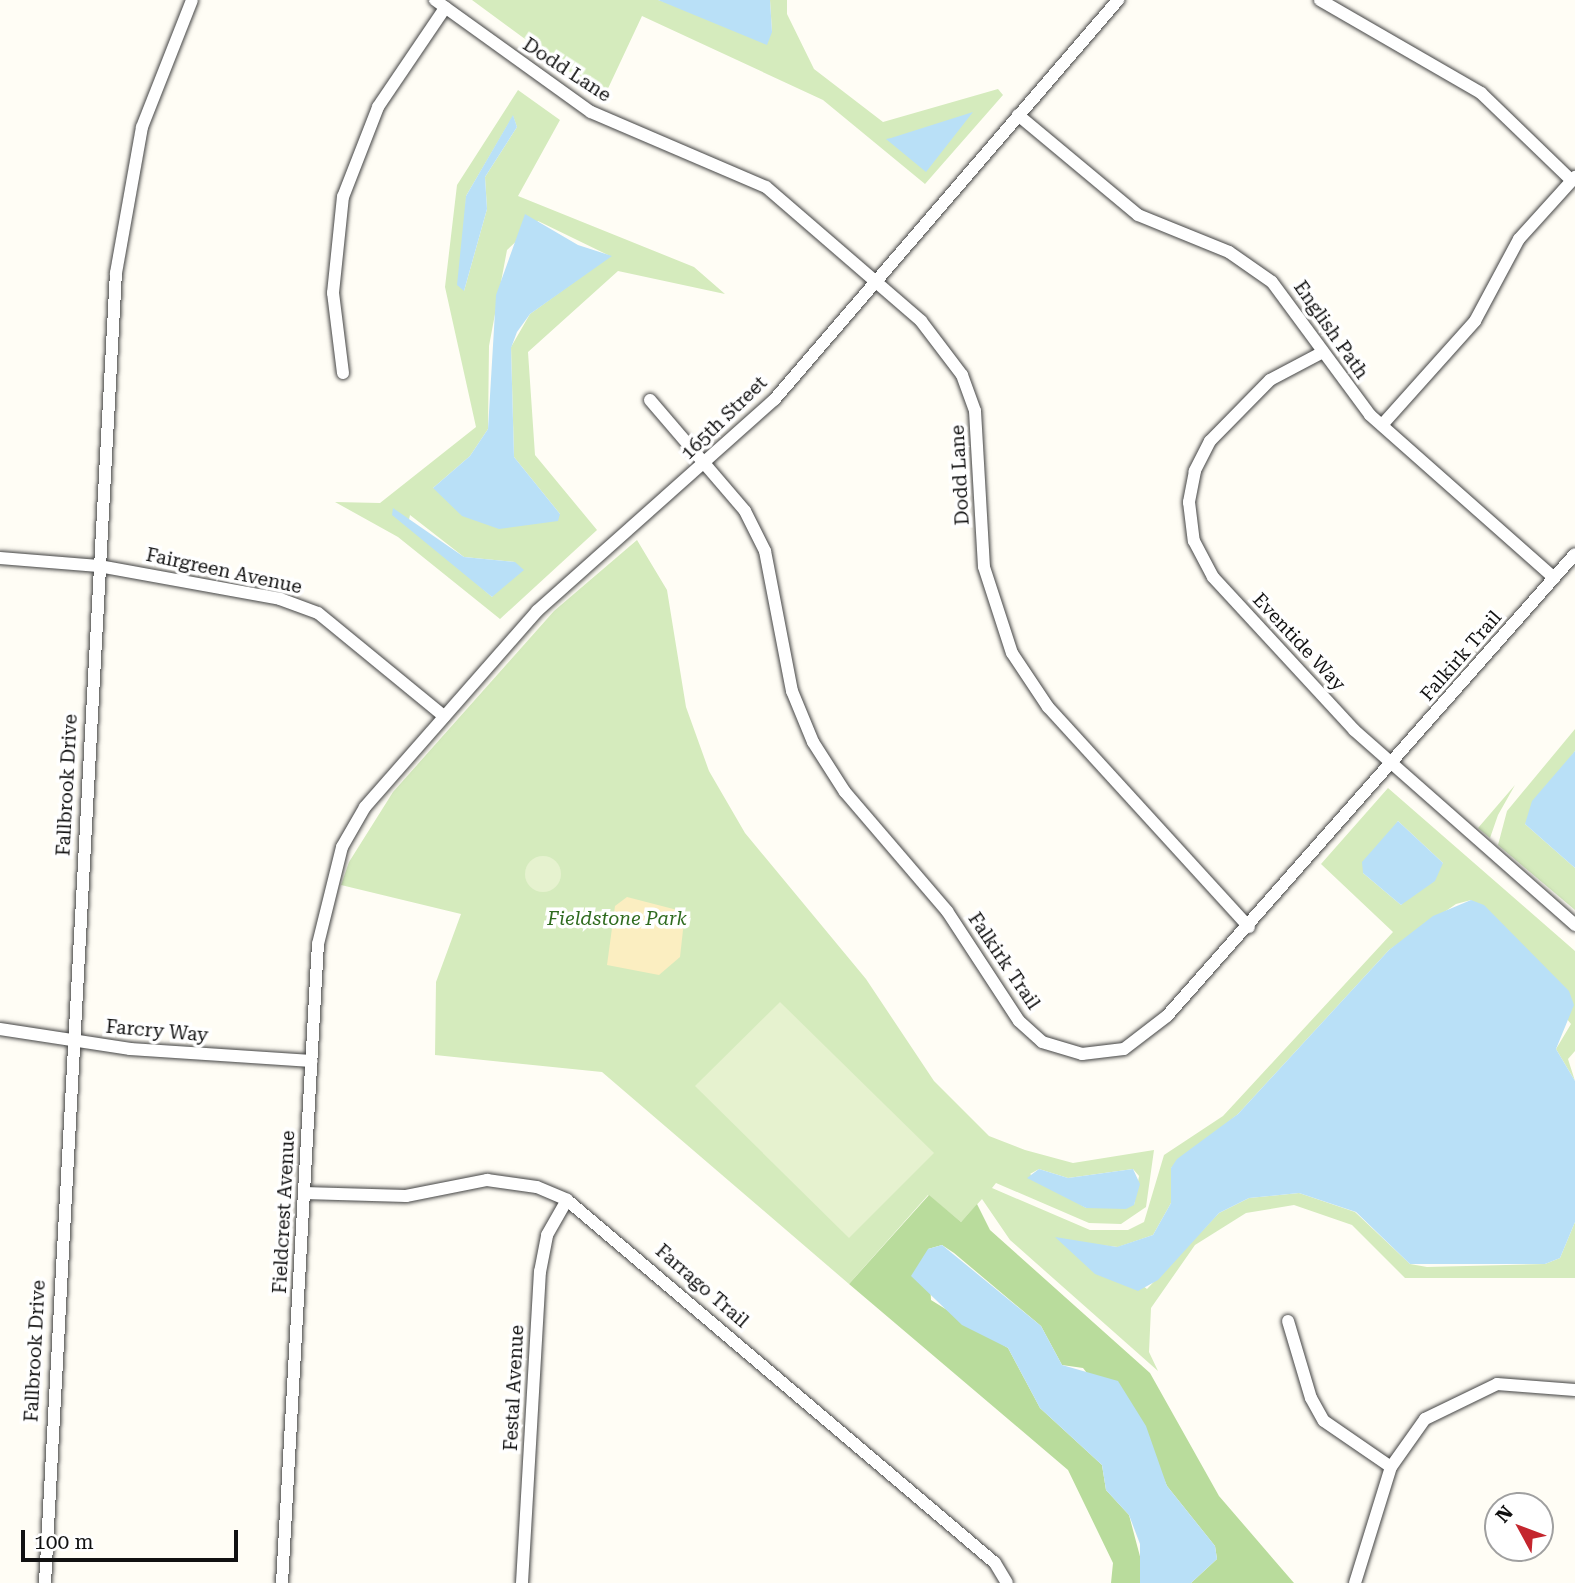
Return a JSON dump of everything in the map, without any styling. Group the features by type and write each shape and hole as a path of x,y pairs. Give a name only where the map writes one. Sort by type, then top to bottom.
{"street":[{"name":"Fallbrook Drive","path":"44,1583 99,566 124,205 145,116 192,0"},
{"name":"165th Street","path":"342,847 365,807 564,584 706,464 774,400 873,279 1118,0"},
{"path":"1320,0 1482,93 1573,179 1519,239 1475,321 1382,425"},
{"path":"343,373 333,293 343,197 378,107 440,4"},
{"name":"Dodd Lane","path":"440,4 591,112 766,187 873,279 939,341 975,411 984,567 1012,653 1048,707 1250,927"},
{"name":"English Path","path":"1018,115 1138,215 1229,252 1272,282 1293,303 1323,352 1382,425 1554,578"},
{"name":"Eventide Way","path":"1323,352 1270,380 1210,441 1195,471 1189,502 1194,541 1213,577 1392,766 1575,925"},
{"name":"Falkirk Trail","path":"650,400 745,511 765,551 792,691 813,742 845,792 947,911 1030,1032 1082,1054 1124,1049 1159,1023 1250,927 1575,554"},
{"name":"Fairgreen Avenue","path":"0,558 99,566 279,599 318,613 444,716"},
{"name":"Fieldcrest Avenue","path":"282,1583 321,919 342,847"},
{"name":"Farcry Way","path":"0,1029 72,1042 312,1061"},
{"name":"Farrago Trail","path":"304,1192 405,1196 487,1180 537,1187 567,1200 995,1563 1007,1583"},
{"name":"Festal Avenue","path":"523,1583 540,1272 548,1235 567,1200"},
{"path":"1288,1321 1324,1421 1391,1467"},
{"path":"1357,1582 1391,1467 1425,1419 1474,1391 1517,1383 1575,1390"}],"green space":[{"path":"472,0 658,0 772,32 770,0 787,0 787,14 814,69 883,122 998,89 1003,95 925,184 823,100 642,16 604,97"},
{"path":"518,90 560,120 518,196 694,267 725,294 618,271 528,352 535,455 597,530 500,619 398,537 335,502 380,503 476,427 445,287 457,185","holes":["513,116 517,127 485,177 487,209 464,291 466,196","538,221 610,256 530,314 511,347 514,457 560,514 433,488 470,456 488,429 489,346 507,250","410,515 464,557 515,562 492,597 408,524"]},
{"name":"Fieldstone Park","path":"637,540 667,590 686,707 709,771 745,833 866,979 934,1081 989,1136 1025,1150 1073,1163 1154,1150 1146,1207 1121,1224 1089,1223 996,1183 992,1188 1090,1230 1128,1230 1144,1222 1164,1155 1223,1116 1393,932 1321,864 1388,788 1575,951 1575,1051 1568,1059 1575,1081 1556,1049 1571,1024 1471,900 1456,904 1389,950 1238,1114 1171,1168 1171,1203 1153,1235 1118,1247 1090,1244 1147,1289 1219,1213 1249,1198 1299,1193 1355,1212 1410,1264 1427,1267 1545,1264 1560,1258 1575,1222 1575,1278 1405,1278 1352,1225 1294,1205 1246,1213 1195,1245 1151,1308 1149,1352 1158,1371 1010,1240 982,1199 961,1222 928,1195 849,1284 602,1072 435,1055 436,982 461,914 341,885 349,862 393,792 554,611","holes":["1398,821 1443,863 1401,905 1363,873","1039,1169 1068,1178 1133,1169 1139,1176 1134,1205 1086,1208 1030,1174"]},
{"path":"1575,729 1575,751 1525,824 1575,868 1575,910 1498,845 1507,811"},
{"path":"1515,785 1498,815 1490,838 1478,828"},
{"path":"543,856 556,861 561,874 556,887 543,892 530,887 525,874 530,861"},
{"path":"780,1002 934,1153 849,1238 695,1086"},
{"path":"929,1195 961,1222 977,1204 990,1230 1150,1373 1219,1496 1294,1583 1191,1583 1217,1559 1215,1546 1167,1486 1155,1458 1083,1368 1062,1365 1041,1326 954,1253 942,1245 928,1249 931,1300 1008,1348 1040,1408 1102,1465 1106,1490 1129,1515 1142,1564 1140,1583 1111,1583 1113,1563 1068,1470 849,1284"}],"sand":[{"path":"627,897 685,912 680,957 659,975 607,965 615,906"}],"water":[{"path":"658,0 770,0 772,32 767,45"},
{"path":"973,112 926,172 886,139 891,138"},
{"path":"513,115 517,127 485,177 487,209 464,291 457,285 466,196"},
{"path":"525,214 578,245 612,256 530,314 517,332 511,348 514,457 560,514 558,521 499,529 462,516 433,488 470,456 488,429 496,295"},
{"path":"393,508 464,557 515,562 524,570 492,597 392,515"},
{"path":"1575,751 1575,868 1525,824 1532,801"},
{"path":"1398,821 1443,863 1435,881 1401,905 1363,873 1362,862"},
{"path":"1471,900 1484,905 1569,991 1574,1005 1556,1049 1575,1081 1575,1222 1560,1258 1545,1264 1410,1264 1356,1212 1299,1193 1249,1198 1219,1213 1158,1280 1138,1291 1095,1274 1055,1237 1117,1247 1153,1235 1171,1203 1171,1168 1177,1159 1238,1114 1389,950 1433,916"},
{"path":"1039,1169 1068,1178 1133,1169 1140,1184 1134,1205 1126,1209 1086,1208 1027,1178"},
{"path":"942,1245 1041,1326 1062,1365 1118,1381 1146,1426 1167,1486 1215,1546 1217,1559 1191,1583 1140,1583 1140,1544 1129,1515 1106,1490 1102,1465 1040,1408 1008,1348 962,1325 911,1276 928,1249"}]}
